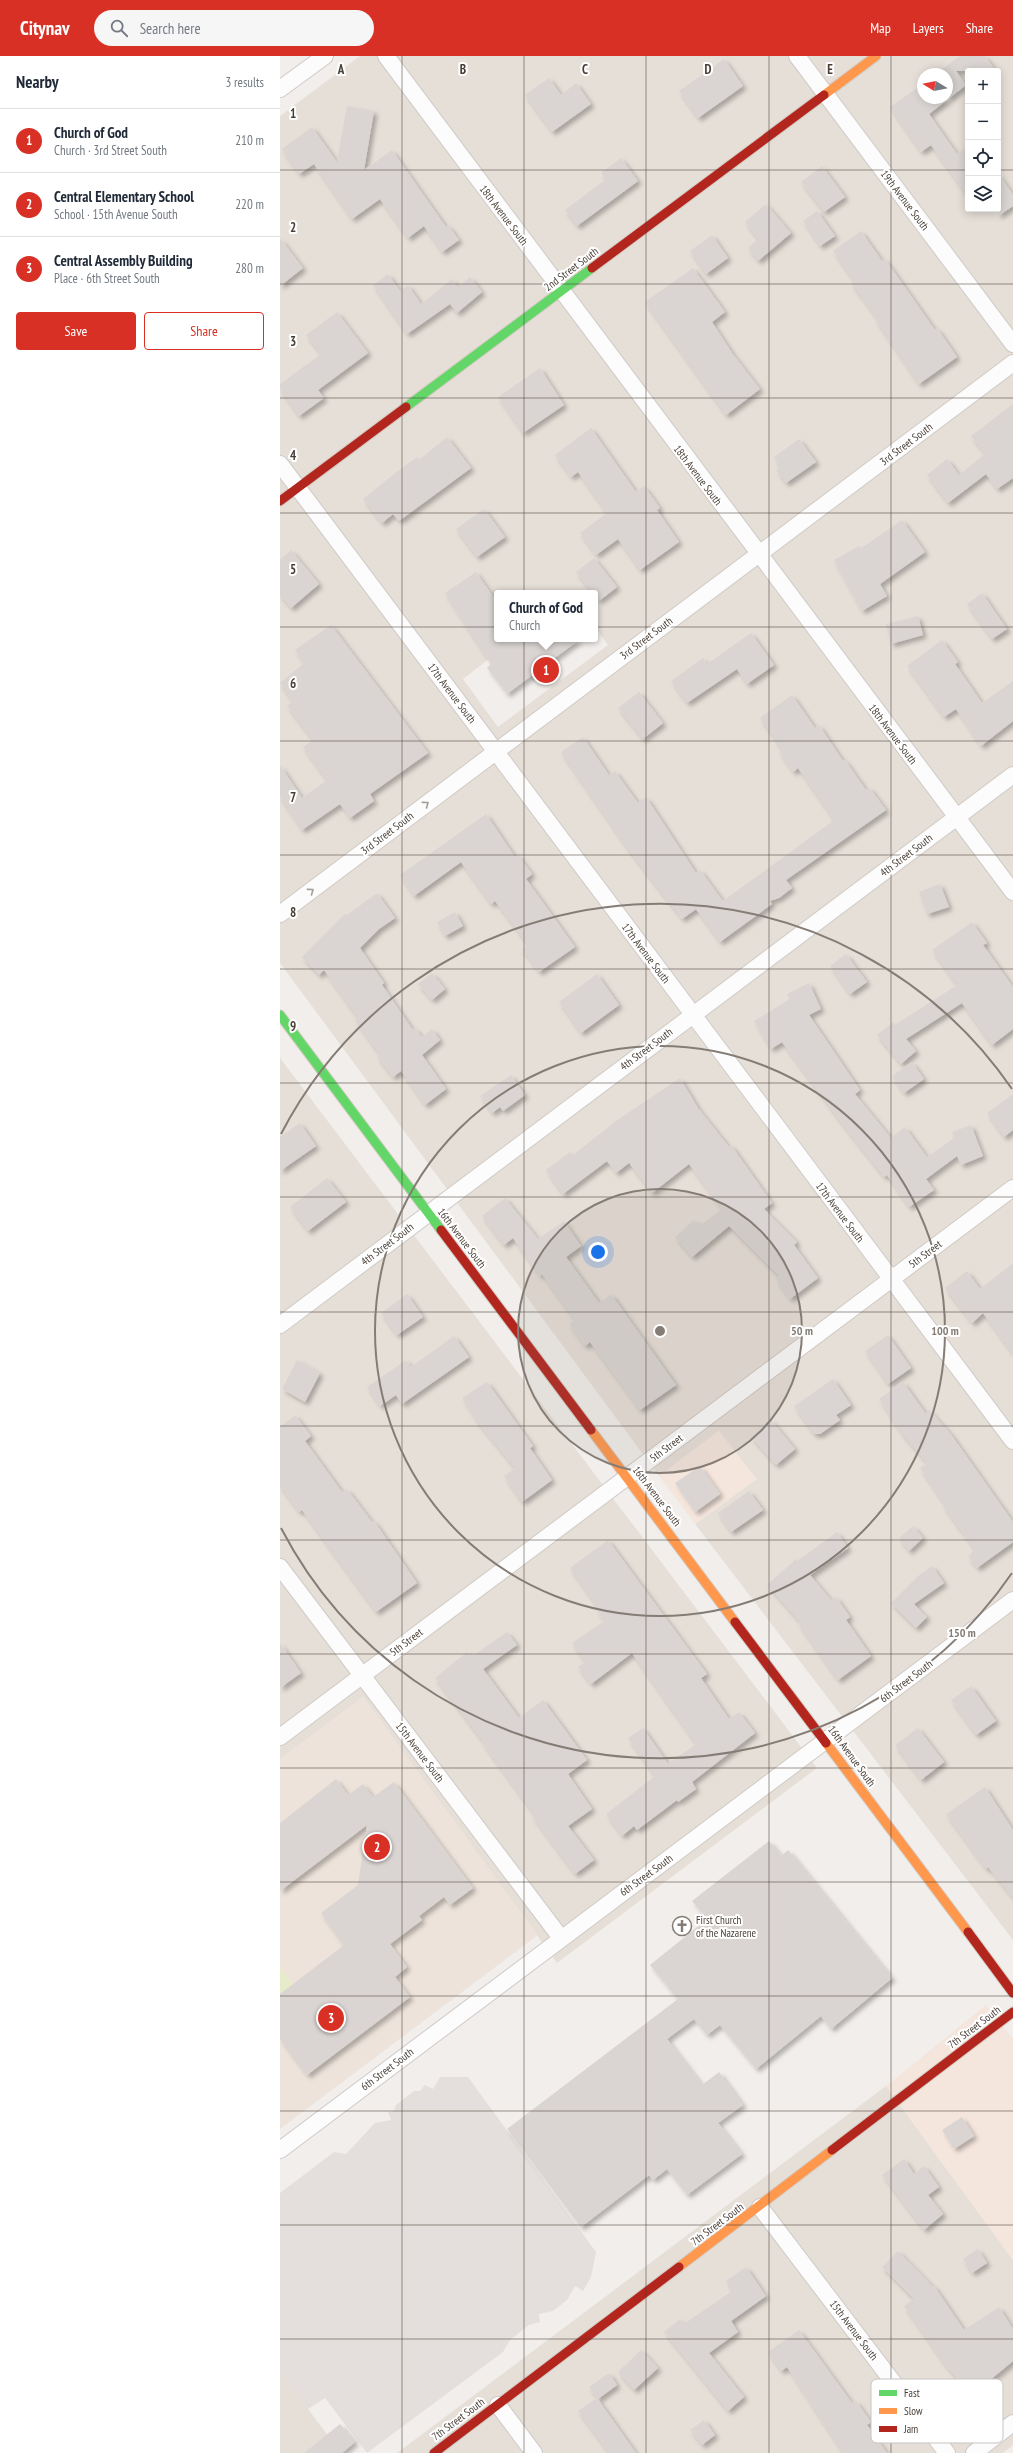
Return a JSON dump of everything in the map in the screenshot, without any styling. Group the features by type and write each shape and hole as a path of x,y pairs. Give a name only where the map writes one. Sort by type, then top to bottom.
{"street":[{"path":"280,90 325,56"},
{"name":"18th Avenue South","path":"386,56 758,555 1013,892"},
{"name":"19th Avenue South","path":"797,56 1013,344"},
{"name":"2nd Street South","path":"280,501 876,56"},
{"name":"3rd Street South","path":"280,914 1013,363"},
{"name":"17th Avenue South","path":"280,464 1013,1441"},
{"name":"4th Street South","path":"280,1325 1013,775"},
{"name":"16th Avenue South","path":"280,1015 428,1214 825,1740 1013,1993"},
{"name":"5th Street","path":"280,1737 1013,1188"},
{"name":"15th Avenue South","path":"280,1566 561,1938"},
{"name":"6th Street South","path":"280,2150 1013,1600"},
{"name":"7th Street South","path":"434,2453 760,2207 1013,2012"},
{"name":"15th Avenue South","path":"760,2207 891,2379"},
{"path":"498,2405 534,2453"},
{"path":"1003,2431 1013,2423"},
{"name":"15th Avenue South","path":"939,2443 947,2453"},
{"path":"974,2453 987,2443"}],"shaded area":[{"path":"360,56 1013,56 1013,1940 695,1524 756,1479 719,1431 659,1476 280,963 280,116","holes":["494,590 598,590 598,631 608,645 498,727 463,679 511,642 494,642"]},
{"path":"280,1058 817,1768 557,1963 363,1697 280,1759"},
{"path":"719,1431 757,1479 695,1524 659,1476"},
{"path":"363,1697 538,1935 280,2129 280,1759"},
{"path":"986,2005 1013,2039 1013,2260 886,2086"},
{"path":"440,2077 468,2077 596,2252 591,2277 583,2291 575,2286 567,2300 553,2311 539,2314 540,2322 529,2325 510,2340 503,2352 367,2453 325,2398 308,2409 280,2371 280,2193 334,2152 346,2154 375,2123 391,2120 388,2112 394,2111 396,2105 414,2091 420,2091 425,2085 433,2089"},
{"path":"886,2086 1013,2260 1013,2445 1003,2453 397,2453"},
{"path":"280,2371 308,2409 341,2453 280,2453"}],"green space":[{"path":"280,1967 293,1984 280,1994"}],"building":[{"path":"960,56 985,56 994,68 965,68 965,71 956,71 965,86 953,95 953,68 944,68"},
{"path":"724,59 743,86 698,118 679,91"},
{"path":"549,78 561,95 576,83 591,104 552,132 525,95"},
{"path":"917,88 917,104 942,104 929,114 957,154 965,148 965,193 931,145 921,152 890,107"},
{"path":"347,106 374,111 364,170 392,150 446,227 448,225 459,240 442,252 424,226 408,238 380,199 352,219 314,164 299,174 282,149 312,127 337,162"},
{"path":"621,158 638,181 577,226 565,210 606,179 601,173"},
{"path":"822,166 845,197 824,212 801,182"},
{"path":"1001,177 1013,195 1013,206 998,216 998,212 1001,212"},
{"path":"766,204 791,233 758,261 748,248 758,239 745,222"},
{"path":"817,211 835,236 820,246 803,221"},
{"path":"861,231 882,261 885,259 935,330 937,328 957,357 919,384 875,319 877,318 851,283 854,281 833,251"},
{"path":"712,235 728,258 706,274 690,251"},
{"path":"280,238 303,268 280,286"},
{"path":"693,268 725,312 712,322 732,353 760,389 726,415 645,302"},
{"path":"388,274 400,291 408,285 421,304 452,279 458,287 470,277 482,292 457,313 450,304 407,334 373,285"},
{"path":"337,312 368,353 318,390 324,398 299,416 280,389 280,384 321,354 306,335"},
{"path":"540,368 564,405 523,433 498,397"},
{"path":"1013,404 1013,478 997,489 986,474 948,503 927,475 947,459 959,475 985,454 971,436"},
{"path":"591,428 636,492 644,486 660,508 657,510 679,542 640,570 618,539 596,555 580,533 607,513 578,472 571,477 555,455"},
{"path":"447,437 471,468 399,521 393,514 382,523 363,499 417,457 419,460"},
{"path":"799,439 816,462 786,483 776,470 781,467 774,457"},
{"path":"484,509 505,537 477,557 456,529"},
{"path":"902,520 925,552 880,584 887,596 862,611 834,560 859,546 860,549"},
{"path":"291,550 319,584 291,608 280,595 280,560"},
{"path":"594,558 617,587 599,601 598,590 590,590 576,572"},
{"path":"476,572 494,598 494,642 576,642 507,694 487,668 491,664 445,593"},
{"path":"982,593 1007,629 992,639 967,604"},
{"path":"918,616 923,635 891,644 886,624"},
{"path":"331,625 428,753 370,794 374,801 350,818 340,804 302,830 280,797 280,765 302,798 327,780 303,747 313,740 287,706 293,702 280,683 304,663 295,650"},
{"path":"751,633 774,665 747,684 737,669 687,703 671,681 703,658 707,664"},
{"path":"942,640 958,662 955,664 982,703 1013,681 1013,721 981,746 956,709 944,717 907,666"},
{"path":"639,692 663,723 643,739 618,708"},
{"path":"792,695 815,728 819,725 843,761 845,760 866,790 869,787 886,810 786,880 792,888 779,898 770,901 772,904 720,942 696,909 682,919 627,848 561,752 583,737 609,775 615,771 638,803 646,797 696,873 700,870 723,901 833,821 829,816 831,815 798,768 793,772 779,752 782,749 760,718"},
{"path":"486,814 515,857 518,855 532,874 526,879 575,947 539,972 522,949 528,945 495,901 491,904 461,862 414,896 400,875"},
{"path":"940,884 949,907 927,914 919,892"},
{"path":"377,893 395,918 379,929 360,948 384,983 382,985 413,1030 415,1028 422,1037 432,1029 440,1040 422,1055 446,1089 425,1105 401,1071 393,1077 377,1057 380,1055 355,1020 358,1018 324,970 319,975 302,957 345,914 347,915"},
{"path":"455,912 463,926 445,936 437,922"},
{"path":"972,922 987,943 983,945 1013,987 1013,1029 992,1045 962,1003 906,1039 916,1051 901,1064 877,1035 893,1022 895,1025 957,985 932,950"},
{"path":"846,954 867,982 850,994 830,966"},
{"path":"432,973 445,989 432,1000 418,984"},
{"path":"597,974 619,1005 581,1033 559,1002"},
{"path":"809,983 821,1009 809,1015 860,1090 855,1094 891,1138 905,1127 927,1157 954,1138 952,1132 971,1125 983,1156 961,1165 957,1156 926,1179 934,1190 909,1207 887,1175 884,1177 842,1124 782,1042 771,1049 754,1021 790,999 787,994"},
{"path":"912,1062 924,1079 904,1093 892,1076"},
{"path":"511,1075 525,1095 503,1111 500,1107 492,1113 480,1096"},
{"path":"680,1078 698,1108 729,1147 731,1145 772,1203 764,1209 797,1242 794,1245 818,1278 790,1299 776,1279 779,1276 729,1226 692,1257 675,1237 694,1220 699,1226 722,1209 689,1164 652,1193 629,1163 616,1173 607,1161 563,1194 546,1170 570,1152 573,1155 616,1121"},
{"path":"1013,1094 1013,1130 1004,1137 987,1113"},
{"path":"300,1123 316,1146 280,1171 280,1137"},
{"path":"327,1178 346,1202 308,1231 290,1207"},
{"path":"505,1198 538,1239 564,1221 581,1246 566,1257 599,1303 611,1294 676,1385 640,1410 590,1342 585,1346 569,1324 575,1320 542,1274 540,1276 513,1238 504,1245 482,1216"},
{"path":"1013,1263 1013,1354 983,1313 972,1323 945,1288 967,1271 980,1289"},
{"path":"407,1294 423,1317 397,1335 381,1313"},
{"path":"888,1335 911,1368 888,1384 865,1351"},
{"path":"454,1336 469,1357 402,1404 396,1395 380,1406 367,1387 406,1360 411,1367"},
{"path":"297,1360 320,1373 305,1402 282,1389"},
{"path":"833,1379 851,1405 836,1415 840,1420 820,1434 814,1434 794,1406"},
{"path":"487,1382 533,1446 530,1448 552,1480 522,1502 504,1476 515,1468 479,1424 462,1398"},
{"path":"903,1382 926,1414 929,1410 950,1433 1013,1522 1013,1542 977,1568 968,1556 975,1550 943,1506 945,1505 920,1468 927,1463 902,1434 879,1399"},
{"path":"295,1415 311,1436 305,1441 342,1492 347,1489 372,1522 374,1521 417,1583 376,1612 302,1510 299,1512 280,1486 280,1427"},
{"path":"771,1420 795,1449 776,1465 751,1437"},
{"path":"700,1466 720,1494 695,1512 675,1483"},
{"path":"749,1491 763,1510 731,1532 718,1513"},
{"path":"913,1526 923,1538 909,1551 899,1538"},
{"path":"837,1532 848,1548 810,1575 831,1600 836,1597 850,1617 846,1620 871,1656 838,1680 798,1623 800,1622 767,1585 796,1559 797,1561"},
{"path":"608,1540 707,1674 701,1678 729,1719 739,1712 755,1733 692,1782 696,1789 678,1802 677,1800 637,1830 634,1826 622,1836 606,1814 655,1776 628,1738 643,1728 668,1764 696,1744 632,1653 591,1684 578,1667 585,1662 572,1643 604,1621 597,1610 599,1609 570,1568"},
{"path":"932,1566 944,1583 914,1604 927,1617 916,1628 891,1603 918,1576"},
{"path":"507,1632 517,1645 483,1669 519,1718 543,1700 587,1760 568,1774 592,1809 568,1826 594,1860 575,1874 532,1816 534,1814 483,1744 484,1743 435,1678 467,1652 471,1657"},
{"path":"280,1643 301,1673 280,1688"},
{"path":"971,1686 996,1721 976,1735 951,1700"},
{"path":"918,1728 944,1762 921,1780 895,1745"},
{"path":"336,1779 348,1795 363,1784 373,1797 394,1782 473,1888 450,1905 444,1897 419,1916 422,1920 390,1944 407,1967 395,1977 410,1997 307,2075 280,2039 280,1994 344,1945 321,1913 358,1885 367,1825 280,1891 280,1823"},
{"path":"985,1787 1013,1830 1013,1898 988,1867 986,1869 946,1814"},
{"path":"769,1841 781,1856 788,1850 892,1978 831,2029 821,2016 756,2069 720,2025 707,2035 694,2019 667,2039 702,2085 719,2072 743,2105 718,2123 742,2154 687,2195 667,2169 653,2180 649,2175 581,2227 507,2129 678,1999 650,1965 707,1919 692,1901"},
{"path":"962,2117 974,2136 954,2149 942,2130"},
{"path":"904,2159 914,2174 924,2166 939,2187 928,2195 943,2214 924,2230 882,2175"},
{"path":"978,2249 987,2263 972,2273 963,2259"},
{"path":"898,2251 933,2287 934,2286 964,2330 999,2307 1013,2329 1013,2361 991,2379 958,2379 946,2366 904,2306 914,2299 882,2267"},
{"path":"746,2267 766,2296 731,2321 738,2332 709,2353 744,2397 728,2411 664,2332 680,2319 684,2324 732,2291 726,2281"},
{"path":"799,2330 852,2403 856,2401 871,2422 867,2425 871,2431 871,2443 880,2443 887,2453 843,2453 787,2367 781,2371 768,2352"},
{"path":"641,2350 658,2368 634,2390 618,2372"},
{"path":"609,2373 617,2385 598,2399 589,2387"},
{"path":"597,2398 636,2453 609,2453 578,2411"},
{"path":"704,2420 715,2435 702,2445 690,2430"},
{"path":"340,2424 355,2442 342,2453 304,2453"}],"traffic: fast":[{"path":"406,407 592,268"},
{"path":"280,1015 441,1230"}],"traffic: slow":[{"path":"824,95 876,56"},
{"path":"591,1430 735,1622"},
{"path":"826,1743 968,1932"},
{"path":"679,2267 832,2150"}],"traffic: jam":[{"path":"592,268 824,95"},
{"path":"280,501 406,407"},
{"path":"441,1230 591,1430"},
{"path":"735,1622 826,1743"},
{"path":"968,1932 1013,1993"},
{"path":"832,2150 1013,2012"},
{"path":"434,2453 679,2267"}],"place":[{"name":"Church of God","path":"546,670"},
{"name":"Central Elementary School","path":"377,1847"},
{"name":"First Church of the Nazarene","path":"682,1926"},
{"name":"Central Assembly Building","path":"331,2018"}]}
